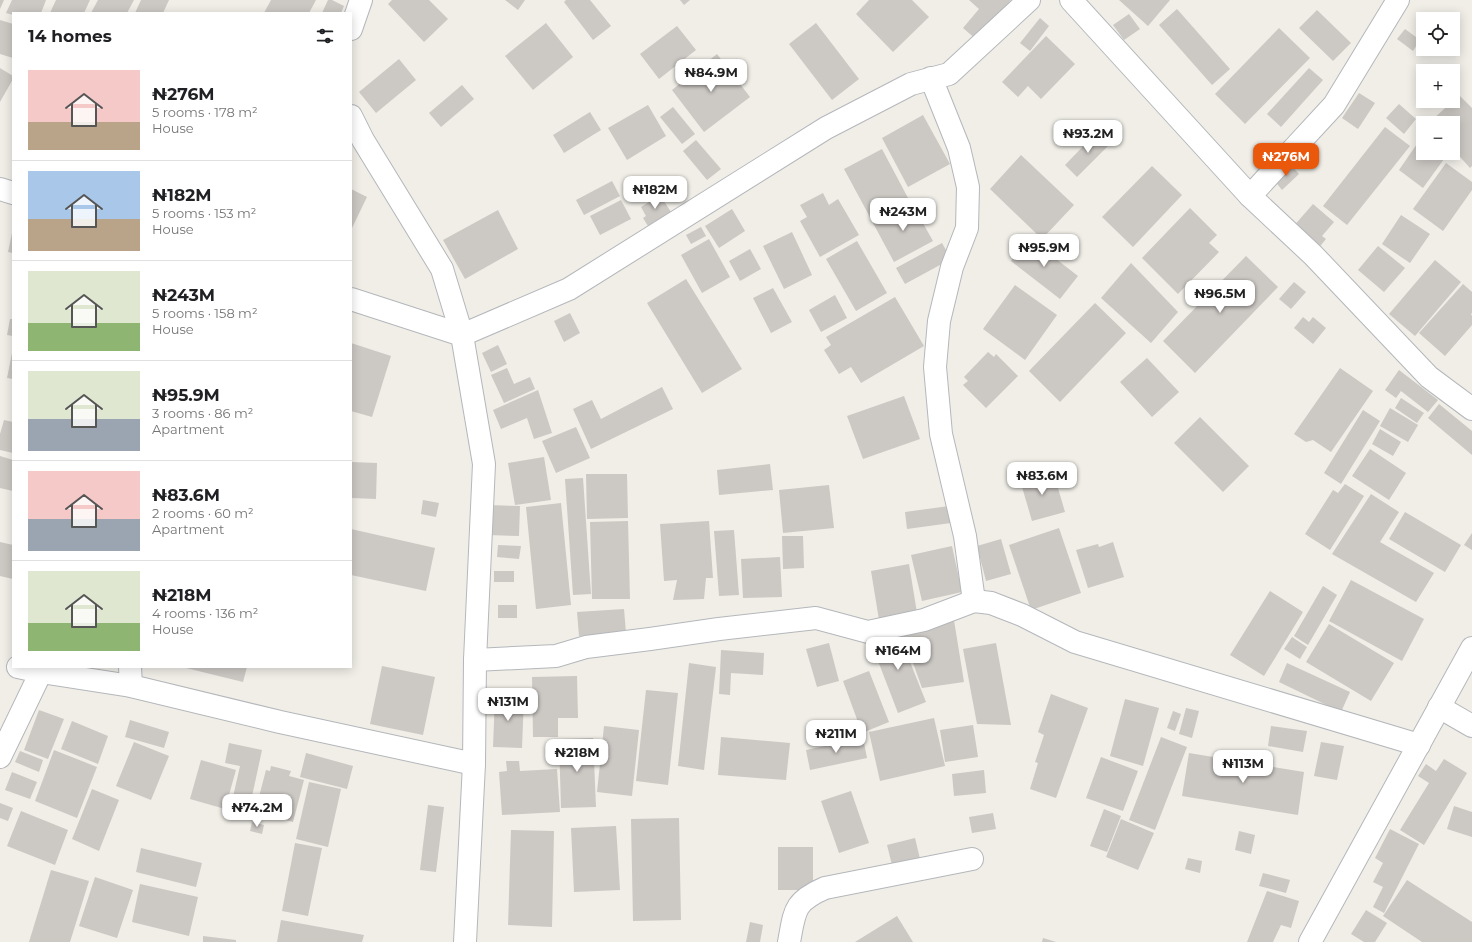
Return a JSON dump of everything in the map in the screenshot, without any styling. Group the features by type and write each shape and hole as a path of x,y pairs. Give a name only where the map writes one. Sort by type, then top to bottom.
{"street":[{"path":"352,26 361,0"},
{"path":"352,299 462,335 569,289 826,128 911,84 949,74 1029,0"},
{"path":"1071,0 1250,196 1313,255 1429,377 1472,409"},
{"path":"1250,196 1334,105 1398,0"},
{"path":"931,78 959,148 968,187 967,228 952,267 939,321 935,367 941,434 964,536 974,601"},
{"path":"352,118 363,140 442,269 462,335 484,464 475,660 474,764 465,942"},
{"path":"0,189 12,193"},
{"path":"475,660 556,656 586,647 718,629 816,618 868,632 924,620 974,601 990,603 1022,615 1075,642 1419,744"},
{"path":"1310,942 1472,648"},
{"path":"0,663 12,666"},
{"path":"23,668 41,672 130,677 280,722 474,764"},
{"path":"0,757 41,672"},
{"path":"1439,707 1472,726"},
{"path":"789,942 795,913 800,903 810,895 825,888 972,859"}],"building":[{"path":"0,0 4,0 0,9"},
{"path":"12,0 46,0 41,12 12,12 12,15 6,13"},
{"path":"56,0 90,0 84,12 50,12"},
{"path":"98,0 134,0 128,12 92,12"},
{"path":"141,0 169,0 163,12 135,12"},
{"path":"271,0 316,0 310,12 265,12"},
{"path":"328,0 332,0 344,6 341,12 322,12"},
{"path":"392,0 429,0 448,19 424,42 388,4"},
{"path":"505,0 525,0 518,10"},
{"path":"566,0 590,0 611,26 593,40 564,2"},
{"path":"680,0 690,0 684,5"},
{"path":"869,0 912,0 929,17 893,52 856,14"},
{"path":"969,0 1011,0 977,40 963,28 979,9"},
{"path":"1119,0 1170,0 1148,26"},
{"path":"1177,9 1230,69 1212,85 1159,25"},
{"path":"1317,10 1351,43 1333,61 1299,28"},
{"path":"1129,14 1140,29 1124,40 1113,25"},
{"path":"1040,18 1049,26 1030,51 1020,43"},
{"path":"0,20 12,24 12,58 0,54"},
{"path":"546,23 573,57 533,90 505,56"},
{"path":"816,23 859,79 832,100 789,44"},
{"path":"677,26 696,50 659,79 640,54"},
{"path":"1279,28 1310,58 1245,124 1215,94"},
{"path":"1405,29 1416,37 1416,46 1413,51 1397,39"},
{"path":"1046,36 1075,64 1041,99 1028,86 1018,97 1002,82"},
{"path":"717,54 750,97 704,132 672,90"},
{"path":"399,59 416,80 376,113 359,92"},
{"path":"0,68 12,75 12,81 0,102"},
{"path":"1309,68 1323,80 1281,127 1267,114"},
{"path":"462,85 474,99 441,127 429,113"},
{"path":"1359,93 1375,103 1358,129 1342,118"},
{"path":"1460,96 1472,108 1472,166 1470,168 1460,157 1460,116 1436,116 1445,108 1460,108"},
{"path":"1399,104 1416,119 1404,134 1386,118"},
{"path":"648,105 666,136 627,160 608,128"},
{"path":"673,107 695,134 682,144 660,117"},
{"path":"590,112 601,130 564,153 553,135"},
{"path":"923,115 950,164 908,187 882,138"},
{"path":"1385,127 1410,146 1347,225 1323,206"},
{"path":"1098,131 1110,144 1077,177 1065,165"},
{"path":"696,140 721,169 707,180 683,151"},
{"path":"1416,145 1416,160 1443,160 1423,188 1399,170"},
{"path":"882,149 908,198 871,219 844,169"},
{"path":"1021,155 1074,205 1042,239 990,189"},
{"path":"1446,163 1472,182 1472,190 1443,231 1413,209"},
{"path":"1291,165 1299,174 1282,190 1274,180"},
{"path":"1152,166 1182,195 1133,247 1102,217"},
{"path":"612,181 620,196 584,215 576,200"},
{"path":"352,190 367,197 352,228"},
{"path":"823,193 829,205 838,199 859,235 820,257 800,221 807,217 800,205"},
{"path":"660,195 671,212 648,226 643,218 646,216 641,207"},
{"path":"621,200 631,219 600,235 590,216"},
{"path":"911,202 933,241 894,262 873,223"},
{"path":"1313,204 1334,222 1322,236 1326,239 1317,250 1292,228"},
{"path":"1190,208 1217,235 1209,243 1219,252 1178,294 1142,258"},
{"path":"732,209 745,231 719,248 705,226"},
{"path":"498,210 518,249 465,279 443,240"},
{"path":"1401,215 1430,234 1410,263 1382,244"},
{"path":"701,227 706,236 691,244 686,235"},
{"path":"792,232 812,275 784,289 763,246"},
{"path":"12,233 12,253 8,252"},
{"path":"1029,238 1078,276 1060,299 1011,261"},
{"path":"709,239 730,277 702,293 681,255"},
{"path":"857,241 887,293 856,311 826,259"},
{"path":"942,243 951,259 905,284 896,268"},
{"path":"1378,246 1405,268 1384,292 1358,270"},
{"path":"750,249 761,269 740,281 729,261"},
{"path":"1246,256 1278,287 1195,373 1163,341"},
{"path":"1435,260 1461,282 1415,336 1389,314"},
{"path":"1131,263 1178,312 1151,343 1101,298"},
{"path":"686,279 742,369 702,393 647,303"},
{"path":"1294,282 1306,292 1291,309 1279,299"},
{"path":"1463,284 1472,292 1472,325 1445,356 1419,333"},
{"path":"1015,285 1057,315 1025,360 983,329"},
{"path":"773,288 792,322 771,333 753,298"},
{"path":"835,295 847,318 821,332 809,310"},
{"path":"895,297 924,346 861,383 851,367 839,374 824,350 831,345 826,337"},
{"path":"1095,303 1126,333 1060,402 1029,371"},
{"path":"570,313 580,333 564,342 554,321"},
{"path":"1303,317 1309,322 1313,317 1326,328 1313,344 1294,328"},
{"path":"10,319 12,319 12,336 7,335"},
{"path":"352,343 391,356 372,417 352,411"},
{"path":"498,345 507,364 491,372 482,353"},
{"path":"988,352 994,357 996,354 1018,376 986,408 963,385 968,381 964,377"},
{"path":"12,353 12,379 7,378"},
{"path":"1147,358 1179,392 1152,417 1120,382"},
{"path":"507,368 514,384 530,377 535,389 504,403 491,375"},
{"path":"1340,368 1373,391 1331,452 1313,440 1306,442 1294,434"},
{"path":"1399,370 1438,400 1428,412 1401,391 1396,398 1385,390"},
{"path":"662,387 673,409 591,449 573,409 592,400 601,419"},
{"path":"538,390 552,433 534,439 527,418 501,429 493,410"},
{"path":"904,396 920,439 863,459 847,416"},
{"path":"1401,398 1424,413 1417,423 1395,408"},
{"path":"1439,404 1472,431 1472,455 1428,418"},
{"path":"1390,408 1418,425 1408,442 1380,426"},
{"path":"1363,410 1380,421 1341,484 1324,473"},
{"path":"1200,417 1249,466 1223,492 1174,443"},
{"path":"4,420 12,422 12,453 0,450 0,434"},
{"path":"576,427 590,458 556,473 542,441"},
{"path":"1380,429 1401,442 1393,456 1372,444"},
{"path":"1370,449 1406,473 1389,500 1352,476"},
{"path":"0,456 12,460 12,491 0,488"},
{"path":"544,457 551,500 515,505 508,463"},
{"path":"352,462 377,463 376,499 352,498"},
{"path":"770,464 773,490 719,495 717,470"},
{"path":"1053,471 1065,512 1032,521 1020,480"},
{"path":"586,474 627,474 628,518 587,519"},
{"path":"583,478 591,594 573,595 565,479"},
{"path":"1345,484 1364,496 1330,550 1305,534 1333,490 1338,493"},
{"path":"829,485 834,528 783,533 779,490"},
{"path":"1371,494 1399,512 1380,542 1434,573 1416,602 1332,554"},
{"path":"423,500 439,503 436,517 421,514"},
{"path":"561,503 571,605 536,609 526,507"},
{"path":"488,505 520,506 519,536 487,535"},
{"path":"949,506 951,523 907,529 905,512"},
{"path":"1405,512 1461,545 1445,572 1389,539"},
{"path":"628,521 630,599 592,599 590,522"},
{"path":"709,521 713,578 706,578 704,599 673,600 677,580 664,581 660,524"},
{"path":"1059,528 1081,593 1031,610 1009,545"},
{"path":"352,529 435,548 426,591 352,575"},
{"path":"734,530 739,595 719,596 714,531"},
{"path":"1472,533 1472,550 1464,545"},
{"path":"782,536 803,536 804,568 783,569"},
{"path":"1001,539 1011,574 986,581 977,546"},
{"path":"0,542 12,545 12,579 0,576"},
{"path":"1113,542 1124,577 1088,588 1076,550 1098,544 1099,547"},
{"path":"498,545 521,546 519,559 497,557"},
{"path":"952,546 962,592 922,601 911,555"},
{"path":"780,557 782,597 743,598 741,559"},
{"path":"909,564 918,619 880,626 871,571"},
{"path":"494,571 514,571 514,582 494,582"},
{"path":"1351,580 1424,619 1402,661 1329,621"},
{"path":"1323,586 1337,595 1308,645 1294,636"},
{"path":"1270,591 1303,612 1264,676 1230,655"},
{"path":"498,605 517,605 517,618 498,618"},
{"path":"624,609 626,633 579,636 577,612"},
{"path":"953,614 964,682 922,688 900,627"},
{"path":"1329,624 1394,663 1371,701 1306,662"},
{"path":"897,629 926,702 898,713 870,640"},
{"path":"1292,637 1307,647 1300,659 1284,649"},
{"path":"829,643 839,681 817,687 806,649"},
{"path":"996,643 1011,725 977,724 963,649"},
{"path":"721,650 764,653 763,675 731,673 730,695 719,694"},
{"path":"689,663 716,667 704,770 678,766"},
{"path":"1287,663 1350,692 1341,712 1279,682"},
{"path":"382,666 435,677 423,735 370,724"},
{"path":"186,668 247,668 243,682"},
{"path":"869,671 889,722 862,733 843,681"},
{"path":"577,676 578,718 558,718 558,737 533,737 532,677"},
{"path":"646,690 678,693 668,785 636,781"},
{"path":"1051,694 1088,708 1056,798 1030,789 1038,763 1035,762 1044,735 1038,732"},
{"path":"495,696 524,697 522,748 493,747"},
{"path":"1125,699 1159,708 1143,766 1110,756"},
{"path":"1186,708 1199,711 1192,738 1179,734"},
{"path":"39,710 64,719 48,759 24,750"},
{"path":"1173,711 1181,714 1175,731 1167,728"},
{"path":"934,718 945,766 880,781 869,732"},
{"path":"130,720 169,732 164,748 125,737"},
{"path":"72,721 108,736 98,764 61,749"},
{"path":"973,725 978,757 945,762 940,730"},
{"path":"604,726 639,730 632,796 597,792"},
{"path":"1271,726 1307,731 1303,752 1268,746"},
{"path":"721,737 790,743 786,780 718,775"},
{"path":"1161,737 1187,747 1155,830 1129,820"},
{"path":"593,738 596,807 561,808 559,739"},
{"path":"863,738 867,758 810,770 806,750"},
{"path":"134,742 169,756 151,800 116,786"},
{"path":"1321,742 1344,746 1337,780 1314,776"},
{"path":"229,743 262,750 248,815 230,810 240,766 225,763"},
{"path":"54,750 97,767 77,818 35,801"},
{"path":"20,751 43,760 39,772 15,762"},
{"path":"306,753 353,766 347,789 300,777"},
{"path":"1189,753 1304,772 1298,815 1182,796"},
{"path":"1101,757 1138,771 1123,811 1086,798"},
{"path":"1444,759 1467,773 1424,845 1400,830 1429,783 1418,776 1426,764 1436,771"},
{"path":"201,760 236,770 225,809 190,799"},
{"path":"506,761 519,761 520,771 557,769 560,812 502,815 499,772 507,771"},
{"path":"271,766 291,771 289,776 304,780 293,822 255,812 266,770 270,771"},
{"path":"984,770 986,793 954,796 952,774"},
{"path":"12,772 37,782 30,799 5,790"},
{"path":"309,782 341,789 328,847 296,839"},
{"path":"92,789 119,800 99,851 72,839"},
{"path":"851,791 869,843 839,853 821,801"},
{"path":"0,803 13,808 8,821 0,818"},
{"path":"428,805 444,807 436,872 420,870"},
{"path":"1454,806 1472,812 1472,837 1447,829"},
{"path":"1104,809 1121,816 1107,852 1090,846"},
{"path":"21,811 68,830 55,865 7,846"},
{"path":"993,813 996,829 972,833 969,817"},
{"path":"679,818 681,920 633,921 631,819"},
{"path":"1121,819 1154,833 1138,870 1106,857"},
{"path":"252,822 264,825 262,834 250,831"},
{"path":"616,826 620,890 574,892 571,828"},
{"path":"1390,829 1419,844 1384,913 1373,907 1383,887 1373,882 1383,863 1375,858"},
{"path":"511,830 554,831 552,927 508,925"},
{"path":"1239,831 1255,835 1251,854 1235,850"},
{"path":"915,838 921,863 893,869 887,845"},
{"path":"295,843 322,848 308,916 282,911"},
{"path":"778,847 813,847 813,890 778,890"},
{"path":"141,848 202,863 196,887 136,872"},
{"path":"1188,858 1202,861 1200,873 1185,869"},
{"path":"51,870 89,881 70,942 29,942"},
{"path":"1263,873 1290,880 1286,893 1259,886"},
{"path":"95,877 133,890 117,938 79,926"},
{"path":"1407,880 1472,922 1472,942 1422,942 1383,916"},
{"path":"140,884 198,897 189,936 132,922"},
{"path":"1267,891 1299,901 1291,928 1281,925 1273,942 1247,942"},
{"path":"1366,910 1387,923 1375,942 1364,942 1351,934"},
{"path":"897,916 913,942 855,942"},
{"path":"281,920 364,935 362,942 277,942"},
{"path":"750,922 763,925 760,942 746,942"},
{"path":"203,936 236,940 236,942 203,942"},
{"path":"1043,938 1056,942 1042,942"}]}
